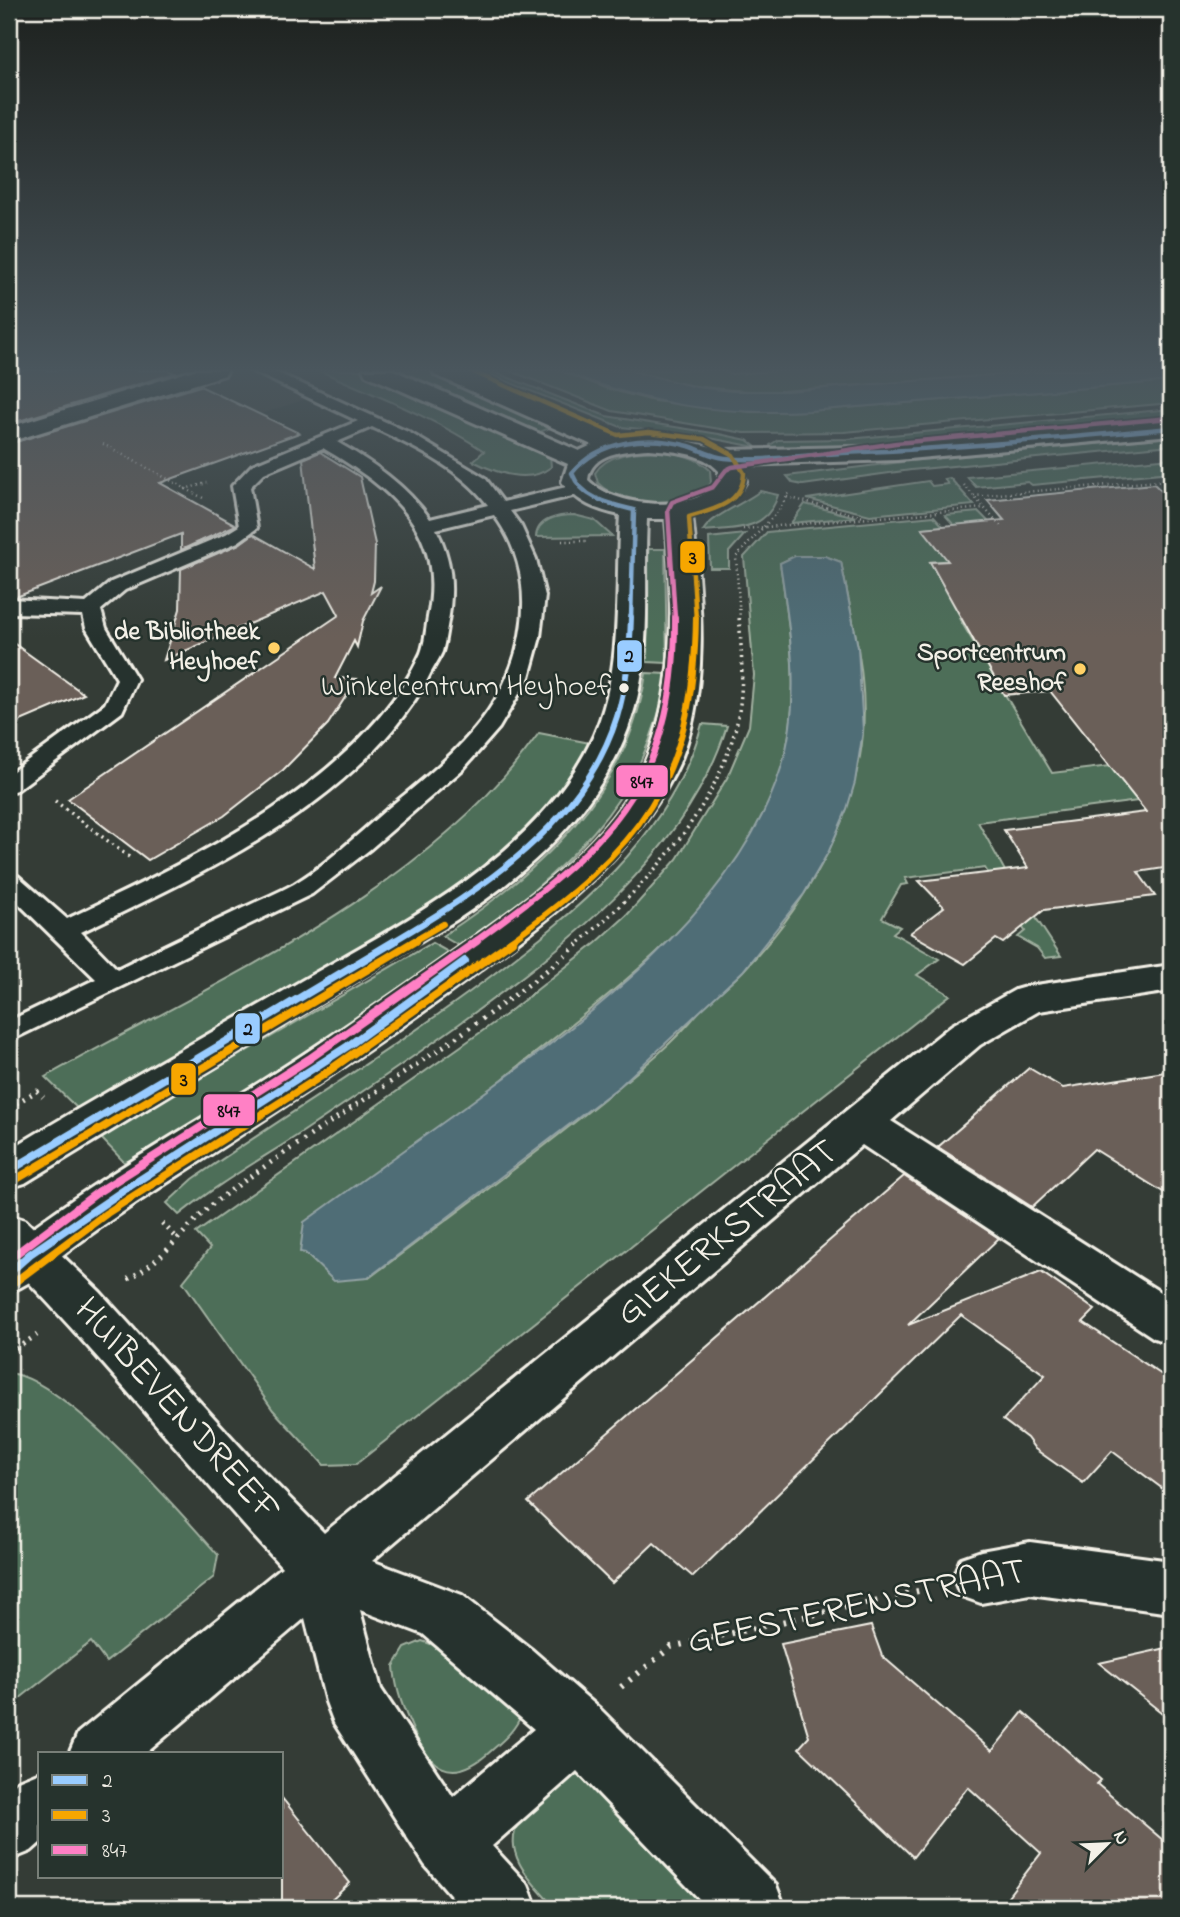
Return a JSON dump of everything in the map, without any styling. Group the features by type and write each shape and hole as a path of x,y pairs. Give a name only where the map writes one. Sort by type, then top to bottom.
{"street":[{"path":"584,459 574,472 579,489 605,503 633,525 679,525 720,497 731,486 726,467"},
{"path":"715,459 726,467 818,459"},
{"path":"9,1171 72,1131 286,1008 451,906 508,866 550,828 591,769 610,734 620,702 629,645 633,525"},
{"name":"HUIBEVENDREEF","path":"321,1569 234,1478 83,1306 16,1254 348,1046 503,934 557,892 601,851 636,809 659,769 673,735 681,699 683,645 679,525"},
{"name":"GIEKERKSTRAAT","path":"101,1752 862,1124 966,1035 1030,999 1171,978"},
{"path":"862,1124 1171,1324"},
{"name":"GEESTERENSTRAAT","path":"981,1577 1030,1567 1171,1587"},
{"path":"321,1569 442,1614 579,1730 753,1908"},
{"path":"321,1569 355,1702 447,1843 505,1908"},
{"path":"447,1843 579,1730"},
{"path":"9,1829 38,1805"}],"lane":[{"path":"9,605 91,609 118,586 232,538 248,528 241,486 258,469 279,459"},
{"path":"64,930 163,883 233,845 295,803 344,766 409,695 431,654 443,616 443,582 428,525 392,486 355,459"},
{"path":"9,1032 303,889 360,845 455,764 491,723 519,677 530,637 535,596 527,559 500,509 479,482 444,459"},
{"path":"428,525 579,489"},
{"path":"15,780 114,707 127,679 96,628 91,609"},
{"path":"9,881 64,930 114,981"}],"path":[{"path":"132,459 247,522"},
{"path":"959,479 1001,527"},
{"path":"974,496 1171,480"},
{"path":"763,527 788,494 869,518"},
{"path":"679,525 697,539 699,533 984,508"},
{"path":"519,542 633,525"},
{"path":"15,780 163,883"},
{"name":"GEESTERENSTRAAT","path":"579,1730 623,1684 670,1647 981,1577"}],"shaded area":[{"path":"9,459 125,459 9,498"}],"green space":[{"path":"550,459 551,467 542,472 522,476 492,470 473,461"},
{"path":"695,459 710,470 711,483 700,492 671,502 638,502 609,492 598,483 595,473 607,461"},
{"path":"1021,459 911,470 803,485 793,483 787,476 910,461"},
{"path":"1171,459 1171,472 1032,485 1028,482 976,487 967,477"},
{"path":"950,478 974,505 870,515 807,499 928,481 932,486 948,484 944,479"},
{"path":"760,491 778,495 773,507 758,522 737,528 703,531 713,520"},
{"path":"805,504 856,517 791,523"},
{"path":"979,512 1021,555 931,562 962,617 959,618 1052,773 1110,766 1138,801 978,822 1005,871 1021,869 1022,871 1007,874 1061,956 1045,958 1037,948 1018,937 1025,931 985,868 905,878 908,884 901,885 882,918 900,927 893,933 939,959 917,975 950,995 356,1464 324,1465 273,1410 183,1282 210,1248 196,1233 505,1015 627,915 677,859 727,778 749,726 754,675 744,557 767,532 934,516 943,526 923,528 931,539 954,525 945,515","holes":["795,556 825,556 841,562 860,658 863,732 853,786 843,816 817,872 801,898 764,948 743,971 664,1048 600,1102 369,1278 331,1277 305,1253 479,1099 586,1013 667,942 704,904 736,862 762,817 782,767 792,716 792,665 780,563"]},
{"path":"574,515 594,520 612,536 536,537 540,526 549,519"},
{"path":"745,534 729,552 729,568 710,568 709,538"},
{"path":"648,549 665,549 667,663 647,662"},
{"path":"646,673 667,674 657,720 640,761 619,798 594,832 533,891 461,947 442,936 512,885 574,826 599,793 620,756 636,716"},
{"path":"702,724 727,726 708,773 683,816 652,857 617,895 579,930 499,995 439,1038 222,1183 179,1215 167,1203 193,1179 447,1008 517,956 584,901 643,838 667,803 687,765"},
{"path":"539,733 595,744 585,762 519,841 451,897 80,1111 45,1077 245,969 312,930 377,887 438,841 492,790"},
{"path":"432,943 452,954 346,1028 131,1161 124,1162 102,1139 104,1134"},
{"path":"9,1373 32,1380 89,1421 149,1479 218,1555 214,1577 106,1662 91,1642 9,1707"},
{"path":"422,1641 472,1658 522,1713 501,1742 477,1762 464,1768 442,1768 433,1761 417,1739 402,1703 394,1666 405,1648"},
{"path":"577,1772 590,1772 612,1784 730,1908 555,1908 523,1869 517,1858 514,1834 526,1814 561,1781"}],"water":[{"path":"795,556 825,556 841,562 858,647 863,731 855,782 847,809 829,851 804,894 743,971 620,1086 368,1278 334,1281 305,1253 300,1252 304,1222 505,1078 601,1003 648,962 691,917 729,870 759,821 781,768 787,743 793,691 780,563"}],"building":[{"path":"9,459 225,459 160,483 236,525 181,550 181,534 16,597 9,597"},
{"path":"303,459 332,459 360,477 375,544 371,593 381,586 363,621 357,647 354,641 335,678 357,679 328,724 283,770 224,816 148,860 68,799 339,615 326,591 164,660 180,609 181,569 239,544 253,534 315,569"},
{"name":"Sportcentrum Reeshof","path":"1154,484 1171,500 1171,867 1138,872 1155,896 1044,910 1003,943 996,939 965,964 910,933 944,907 919,881 1028,868 1004,830 1146,812 1050,691 1004,695 930,562 948,561 922,528 1004,520 987,500"},
{"path":"9,640 84,694 9,726"},
{"path":"1029,1068 1063,1088 1171,1071 1171,1197 1094,1149 1032,1207 938,1147"},
{"path":"904,1176 999,1238 908,1325 1041,1272 1095,1310 1083,1322 1171,1381 1171,1495 1112,1451 1083,1483 1035,1449 1027,1438 1003,1420 1045,1375 961,1315 693,1577 654,1543 612,1583 528,1502"},
{"path":"871,1626 882,1656 992,1751 1023,1712 1101,1780 1097,1784 1171,1847 1171,1908 999,1908 1041,1853 968,1787 913,1857 799,1748 809,1737 781,1644"},
{"path":"1171,1647 1171,1720 1099,1663"},
{"path":"284,1800 350,1883 323,1908 282,1908"}],"transit line":[{"name":"2","path":"9,1171 443,912 505,868 560,815 583,786 602,753 617,719 629,660 634,510 597,499 581,489 572,473 584,459"},
{"name":"3","path":"16,1281 107,1213 293,1095 374,1040 561,904 613,857 655,802 681,742 693,679 695,646 696,614 689,517 726,504 740,492 744,473 736,459"},
{"name":"847","path":"9,1259 98,1192 282,1077 363,1022 520,909 595,844 635,794 650,766 669,704 675,607 668,510 672,502 713,487 726,470 732,467 784,459"},
{"name":"3","path":"15,1180 443,924"},
{"name":"2","path":"9,1273 30,1254 127,1188 348,1046 465,961"}],"place":[{"name":"de Bibliotheek Heyhoef","path":"274,648"},
{"name":"Sportcentrum Reeshof","path":"1080,669"},
{"name":"Winkelcentrum Heyhoef","path":"624,688"}]}
